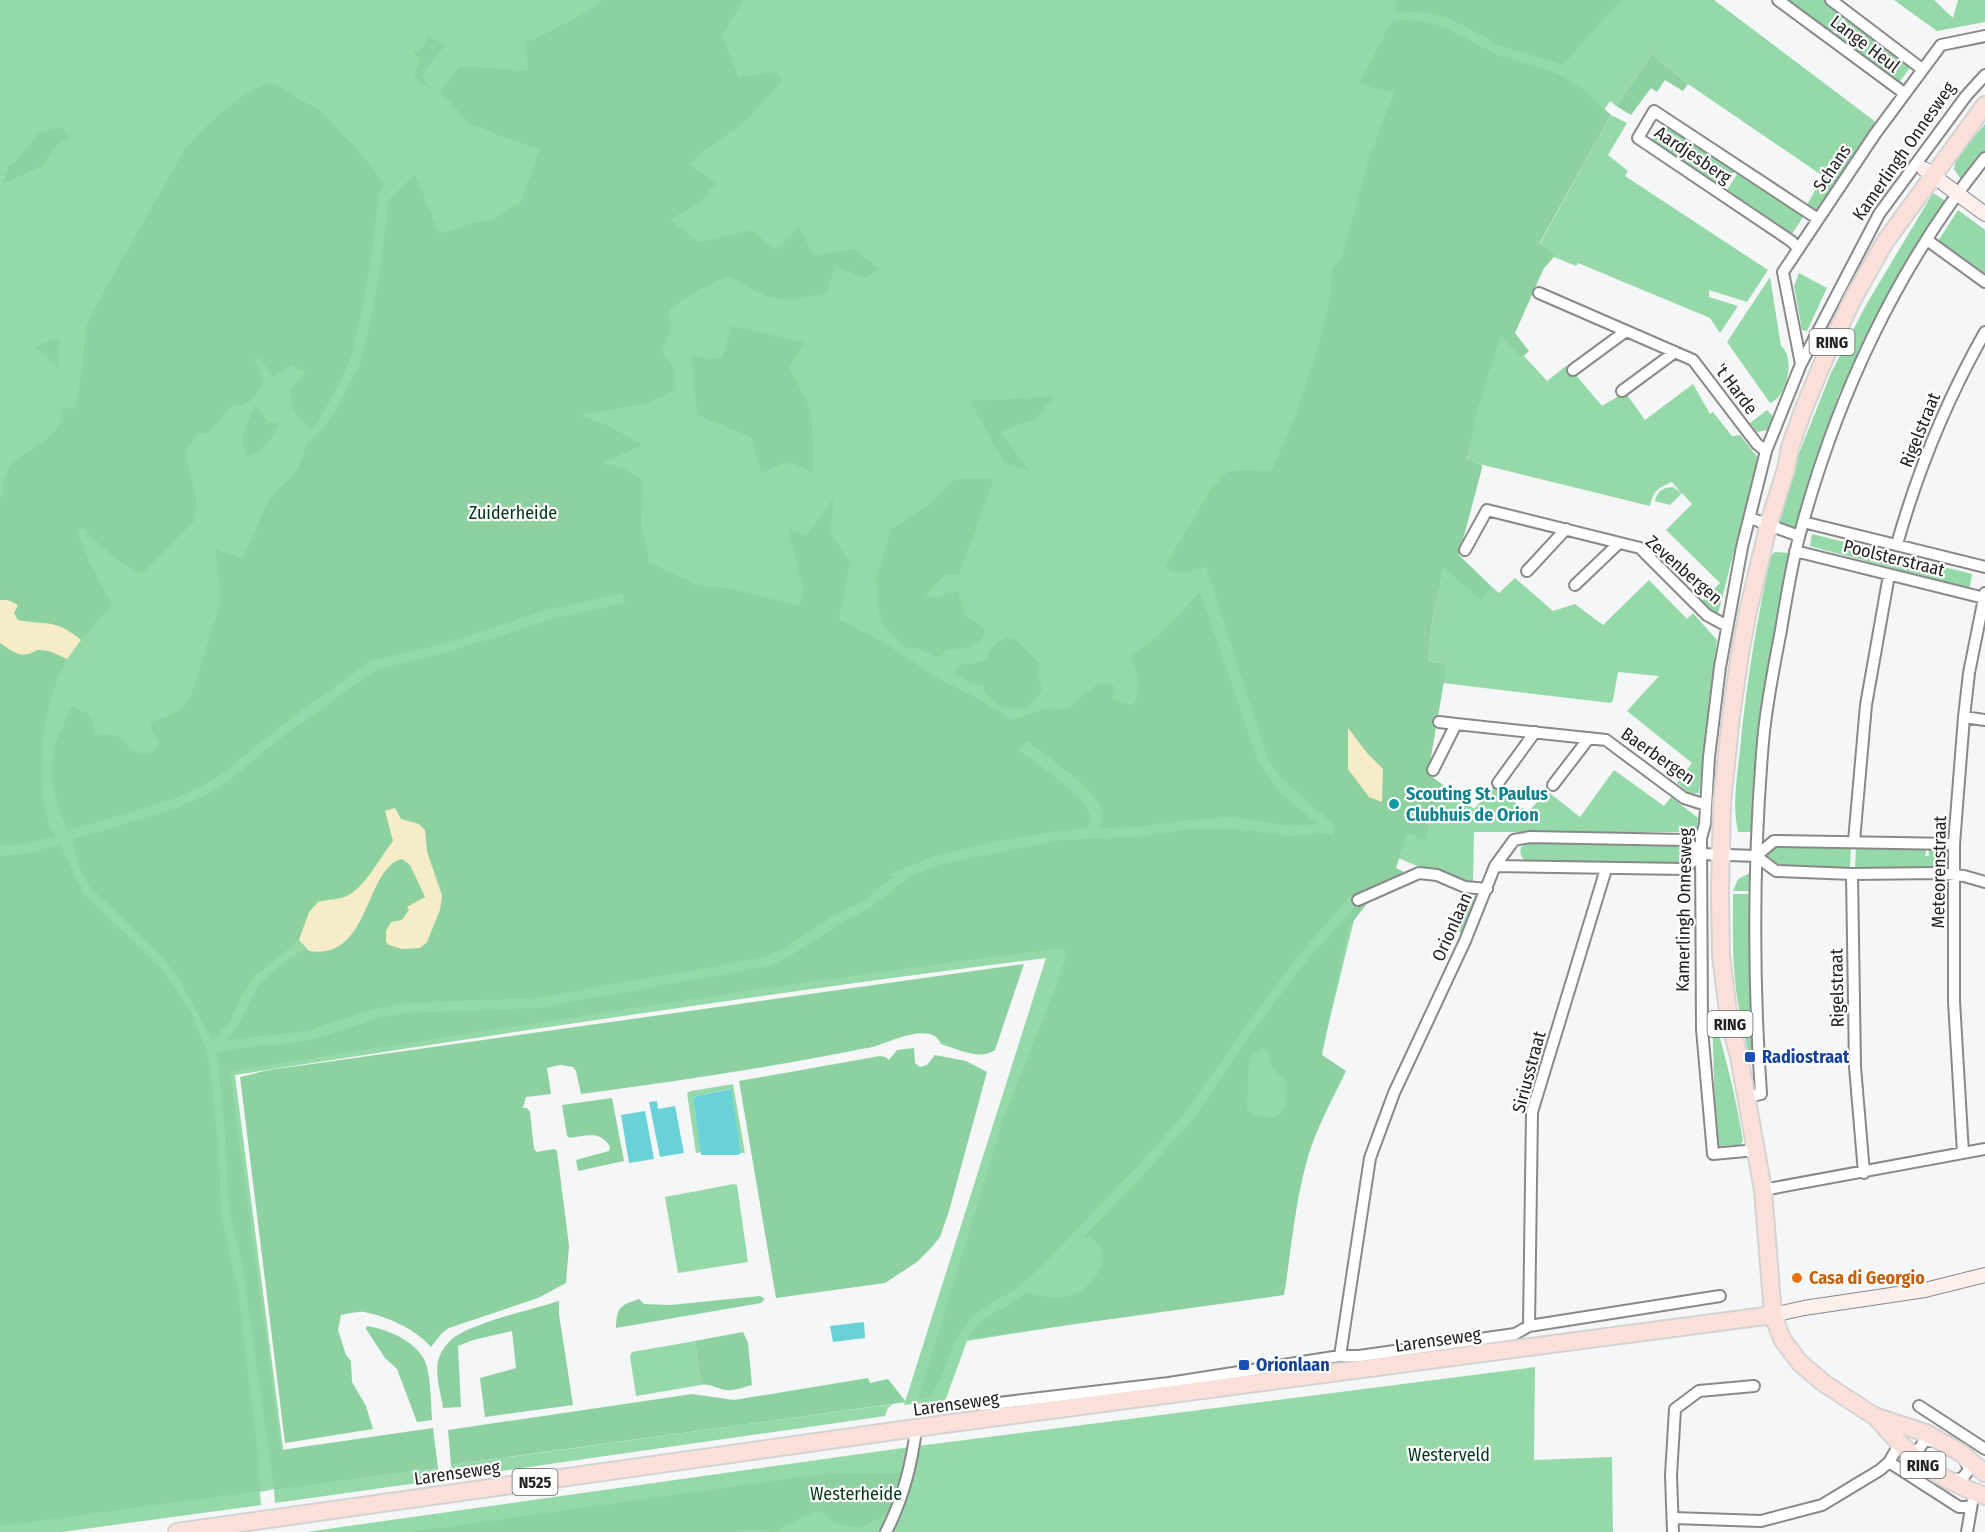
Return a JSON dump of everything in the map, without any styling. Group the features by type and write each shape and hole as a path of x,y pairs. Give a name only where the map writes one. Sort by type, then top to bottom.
{"main road":[{"name":"Kamerlingh Onnesweg","path":"1773,1315 1763,1190 1739,1056 1729,1020 1721,955 1722,803 1748,611 1751,562 1760,521 1779,467 1790,447 1826,355 1854,297 1924,169 1985,100"},
{"name":"Kamerlingh Onnesweg","path":"1924,169 1985,105"},
{"name":"Larenseweg","path":"177,1532 938,1425 1773,1315"},
{"name":"RING","path":"1773,1315 1782,1339 1800,1363 1825,1384 1874,1416 1899,1445 1922,1464 1977,1499"},
{"name":"RING","path":"1874,1416 1912,1427 1942,1442 1961,1453 1985,1473"}],"street":[{"name":"Lange Heul","path":"1779,0 1904,93"},
{"name":"Lange Heul","path":"1831,0 1922,69"},
{"name":"Schans","path":"1801,364 1783,272 1904,93 1941,45 1985,36"},
{"name":"Kamerlingh Onnesweg","path":"1756,1150 1713,1154 1702,1029 1701,854 1714,709 1727,626 1760,521 1766,451 1801,364 1879,214 1924,169 1966,96 1985,75"},
{"name":"Aardjesberg","path":"1798,248 1638,138 1654,111 1818,219"},
{"path":"1747,1097 1761,1094 1756,979 1756,856 1763,740 1795,551 1840,409 1873,335 1927,240 1985,158"},
{"path":"1924,169 1985,214"},
{"path":"1927,240 1985,282"},
{"name":"'t Harde","path":"1539,293 1693,360 1750,435 1766,451"},
{"path":"1573,370 1626,331"},
{"name":"Rigelstraat","path":"1897,544 1911,498 1942,418 1962,373 1985,332"},
{"path":"1622,392 1675,352"},
{"name":"Zevenbergen","path":"1465,549 1487,510 1640,548 1707,615 1727,626"},
{"path":"1760,521 1799,536"},
{"name":"Poolsterstraat","path":"1803,522 1985,567"},
{"path":"1527,571 1566,529"},
{"name":"Zevenbergen","path":"1575,585 1619,543"},
{"name":"Poolsterstraat","path":"1795,551 1984,596"},
{"path":"1854,841 1866,705 1889,575"},
{"name":"Meteorenstraat","path":"1963,1153 1954,1001 1954,844 1969,673 1984,596"},
{"path":"1964,717 1985,720"},
{"name":"Baerbergen","path":"1439,722 1606,740 1684,798 1706,805"},
{"path":"1433,770 1456,724"},
{"path":"1498,783 1535,732"},
{"path":"1553,785 1589,738"},
{"name":"Orionlaan","path":"1340,1356 1370,1158 1394,1093 1465,941 1495,866 1514,840 1530,837 1685,840 1701,854 1756,856 1776,871 1852,874 1940,873 1985,882"},
{"path":"1756,856 1774,841 1954,844"},
{"path":"1495,866 1684,869 1701,854"},
{"name":"Siriusstraat","path":"1528,1326 1532,1112 1606,868"},
{"name":"Orionlaan","path":"1358,900 1419,873 1437,874 1465,886 1487,889"},
{"name":"Rigelstraat","path":"1852,874 1855,1067 1864,1173"},
{"path":"1763,1190 1985,1149"},
{"path":"1773,1315 1925,1290 1985,1275"},
{"name":"Larenseweg","path":"981,1406 1169,1383 1340,1356 1359,1356 1515,1334 1528,1326 1720,1296"},
{"path":"1673,1532 1671,1475 1675,1409 1698,1391 1754,1386"},
{"path":"1919,1406 1984,1447"},
{"path":"886,1532 913,1452 916,1429"},
{"path":"1922,1464 1918,1451 1924,1441 1942,1442"},
{"path":"1673,1518 1761,1521 1822,1505 1889,1462 1899,1445"},
{"path":"1947,1480 1959,1480 1969,1469 1961,1453"},
{"path":"1889,1462 1959,1507 1977,1499"},
{"path":"1967,1532 1977,1499"}],"green space":[{"name":"Zuiderheide","path":"0,0 1714,0 1877,123 1816,213 1806,207 1823,176 1688,84 1652,54 1616,106 1610,101 1572,158 1495,342 1485,385 1501,335 1521,358 1524,356 1547,381 1566,366 1569,367 1602,406 1625,392 1645,420 1693,384 1710,414 1713,412 1732,436 1740,435 1758,458 1718,614 1713,613 1701,602 1720,583 1666,530 1692,504 1682,493 1670,505 1655,501 1659,492 1666,488 1673,487 1681,493 1672,482 1657,491 1650,506 1467,461 1470,445 1321,1055 1280,1193 1123,1316 967,1341 945,1401 904,1405 1046,958 640,1014 235,1075 288,1487 279,1489 438,1468 439,1480 275,1503 274,1489 260,1492 261,1505 62,1532 0,1532"},
{"path":"601,0 742,0 743,2 722,34 738,77 777,72 782,81 746,121 702,152 690,165 716,183 698,204 670,219 698,242 752,230 775,250 799,226 813,255 855,249 879,269 865,279 835,266 827,293 792,300 765,296 729,276 692,294 669,309 671,329 662,352 674,370 676,390 648,403 580,415 609,426 643,445 603,463 625,470 642,480 641,525 648,550 648,561 699,586 727,588 800,606 803,590 788,529 808,535 834,497 830,532 850,563 839,619 880,640 937,678 977,698 1013,720 1047,708 1061,710 1071,706 1100,682 1114,686 1113,699 1133,705 1138,681 1131,657 1163,631 1200,592 1259,763 1281,793 1317,824 1289,826 1231,817 1136,827 1100,828 1103,814 1100,805 1092,795 1071,774 1027,741 1019,750 1079,798 1090,814 1088,828 1032,835 976,846 933,857 888,874 894,877 863,901 837,914 767,957 536,998 405,1003 377,1008 307,1031 227,1040 258,987 274,971 305,948 314,952 323,952 339,945 351,934 382,875 391,864 402,858 410,865 426,897 408,907 410,910 389,945 406,950 413,949 427,938 439,912 442,898 427,841 411,821 385,812 394,841 360,888 341,898 328,899 309,912 299,940 252,979 230,1021 213,1041 176,974 158,953 89,886 79,867 72,840 174,809 207,794 224,784 291,730 378,669 444,653 556,618 625,603 622,593 544,611 442,644 371,661 286,722 218,777 203,786 171,800 67,831 55,796 51,768 53,752 71,706 90,715 96,734 119,736 133,750 144,755 154,751 159,744 150,723 179,711 190,698 221,601 215,549 242,558 270,499 298,469 306,443 323,428 358,370 380,269 389,200 415,174 439,234 473,223 492,220 521,202 540,149 469,123 440,91 460,66 528,71 526,43 601,3"},
{"path":"1396,0 1621,0 1563,65 1499,45 1451,19 1429,13 1395,11"},
{"path":"1785,0 1825,0 1845,15 1831,34"},
{"path":"1894,0 1934,0 1953,18 1958,0 1985,0 1985,22 1937,31"},
{"path":"1848,17 1912,65 1898,84 1834,36"},
{"path":"1392,21 1427,22 1447,28 1495,54 1559,74 1585,91 1611,115 1539,244 1554,253 1554,257 1544,268 1515,333 1529,351 1521,358 1501,336 1477,411 1467,460 1482,465 1482,468 1459,555 1492,587 1480,600 1444,568 1433,615 1428,661 1447,664 1428,774 1452,791 1430,816 1427,840 1407,834 1396,868 1404,872 1348,899 1297,957 1187,1111 1041,1267 1016,1289 985,1307 970,1319 954,1344 938,1384 931,1395 918,1400 1003,1119 1057,983 1067,952 1064,950 1056,949 953,962 746,991 230,1071 281,1450 433,1428 438,1468 274,1490 243,1270 229,1210 217,1052 310,1040 379,1018 406,1013 537,1008 770,966 842,922 868,909 908,878 925,870 942,864 1061,840 1137,837 1190,829 1247,830 1289,836 1325,833 1333,835 1335,826 1281,778 1268,759 1206,567 1179,573 1165,566 1212,488 1228,471 1272,470 1295,417 1319,345 1330,298 1332,270 1342,257 1370,155 1394,93 1359,83","holes":["1348,729 1383,769 1354,775 1348,769"]},
{"path":"428,36 445,45 422,75 432,90 414,77 420,59 413,52 424,47"},
{"path":"1652,54 1688,84 1683,91 1665,80 1657,92 1651,88 1631,115 1616,106"},
{"path":"272,83 322,112 362,155 384,183 379,196 361,317 351,356 343,376 312,430 293,410 290,389 305,373 292,365 273,378 261,359 255,359 263,381 255,397 244,404 232,406 208,433 197,433 185,452 196,496 195,520 143,573 126,566 84,529 78,531 88,560 112,605 81,640 58,626 18,620 14,613 16,609 14,601 0,600 0,498 8,469 52,434 59,425 63,408 75,409 82,370 86,326 184,150 201,131 238,100"},
{"path":"1611,115 1627,123 1608,155 1628,171 1625,176 1768,270 1747,302 1709,290 1709,297 1738,306 1720,333 1710,318 1578,263 1576,266 1554,257 1554,253 1539,245"},
{"path":"1664,122 1736,169 1723,188 1651,141"},
{"path":"1985,124 1985,151 1962,181 1954,169 1957,156"},
{"path":"63,128 68,137 54,148 43,166 2,184 9,166 40,132"},
{"path":"1739,171 1805,214 1792,234 1727,190"},
{"path":"1933,193 1947,202 1899,279 1838,396 1796,528 1779,523 1798,456 1831,373 1866,305"},
{"path":"1958,210 1985,230 1985,276 1938,241"},
{"path":"1799,273 1827,288 1807,331 1802,330 1794,286"},
{"path":"1770,277 1781,346 1786,352 1789,368 1781,393 1770,403 1727,342"},
{"path":"732,326 805,343 789,367 811,410 814,474 790,461 761,473 751,437 697,415 691,357 721,359"},
{"path":"60,338 58,369 35,346"},
{"path":"1054,397 1036,418 1000,432 1031,472 1005,464 970,401"},
{"path":"257,406 268,422 279,423 267,444 258,452 246,457 242,438 252,411"},
{"path":"1767,410 1773,416 1768,430 1757,432 1750,423"},
{"path":"956,479 994,479 959,575 945,575 925,596 936,598 958,591 965,615 985,629 982,639 970,647 947,650 941,656 934,656 917,648 906,648 884,627 879,612 876,581 891,529 925,508"},
{"path":"1812,534 1972,574 1970,586 1968,588 1813,547 1810,546"},
{"path":"1775,552 1791,553 1768,666 1753,832 1738,832 1735,812 1736,791 1745,701 1766,579 1771,555"},
{"path":"1444,567 1479,599 1492,587 1499,593 1515,578 1553,611 1575,604 1603,625 1649,580 1687,619 1693,613 1717,640 1699,793 1690,794 1677,783 1692,763 1627,711 1659,676 1618,672 1611,703 1443,683 1447,664 1428,661 1433,615"},
{"path":"1006,637 1015,639 1039,663 1037,676 1042,691 1027,709 995,704 983,686 970,683 956,675 956,668 963,664 974,664 987,659 994,646"},
{"path":"0,643 18,654 43,650 67,659 51,698 41,772 47,818 55,836 26,844 0,846"},
{"path":"1614,770 1664,806 1671,797 1698,818 1697,832 1474,832 1473,881 1466,884 1398,858 1407,834 1427,839 1430,816 1452,791 1474,809 1493,787 1528,812 1547,791 1580,817"},
{"path":"1530,841 1684,843 1693,852 1691,861 1683,866 1530,863 1523,859 1520,853 1521,847"},
{"path":"60,844 83,893 164,971 192,1014 205,1046 210,1064 219,1151 221,1215 238,1289 258,1455 260,1491 0,1526 0,856 27,854"},
{"path":"1772,846 1851,846 1850,868 1777,867 1768,859 1768,852"},
{"path":"1856,846 1927,847 1925,856 1929,856 1928,847 1940,848 1945,853 1947,861 1942,868 1937,870 1855,868"},
{"path":"1752,873 1752,891 1733,891 1738,879"},
{"path":"1733,894 1752,894 1756,1057 1750,1059 1736,989"},
{"path":"1467,895 1477,897 1464,934 1459,932"},
{"path":"1369,901 1348,928 1322,1055 1346,1071 1308,1155 1298,1200 1284,1295 968,1339 986,1318 1025,1293 1052,1297 1068,1296 1087,1286 1095,1278 1103,1259 1101,1250 1095,1242 1084,1236 1195,1117 1251,1034 1305,963 1355,906","holes":["1261,1048 1268,1051 1271,1066 1286,1080 1287,1087 1285,1107 1278,1116 1272,1118 1256,1115 1247,1108 1249,1059"]},
{"path":"1024,964 995,1050 989,1053 976,1054 961,1051 941,1044 930,1034 921,1033 873,1047 792,1062 581,1094 573,1067 560,1065 547,1068 551,1094 526,1097 523,1108 527,1108 530,1112 534,1149 537,1152 554,1149 557,1151 569,1246 566,1283 538,1298 449,1328 431,1347 409,1329 383,1317 361,1312 341,1315 338,1330 346,1355 351,1361 352,1382 366,1406 373,1429 285,1443 240,1077 269,1070"},
{"path":"1712,1011 1730,1076 1740,1125 1743,1141 1738,1148 1737,1145 1720,1146 1719,1148 1716,1146"},
{"path":"914,1048 915,1063 920,1067 927,1065 935,1055 966,1061 987,1072 940,1237 917,1262 885,1283 776,1298 739,1081 880,1056 889,1060 897,1050"},
{"path":"733,1084 745,1153 741,1153 730,1089 693,1097 701,1152 696,1153 687,1093"},
{"path":"612,1098 624,1161 578,1171 576,1160 609,1151 610,1147 597,1136 570,1138 567,1136 562,1105"},
{"path":"737,1185 748,1262 678,1273 665,1197"},
{"path":"760,1296 765,1299 761,1303 616,1328 620,1308 639,1299 644,1304 671,1305"},
{"path":"559,1301 573,1405 485,1417 480,1378 516,1368 512,1331 458,1346 461,1407 443,1408 437,1367 440,1355 453,1338 489,1322"},
{"path":"367,1326 394,1334 419,1351 427,1367 432,1420 417,1422 397,1369 385,1358 366,1329"},
{"path":"743,1332 748,1343 752,1385 729,1390 701,1385 695,1341"},
{"path":"695,1341 701,1385 636,1396 630,1356 632,1352"},
{"name":"Westerveld","path":"1535,1367 1534,1460 1612,1457 1613,1532 306,1532 910,1447"},
{"path":"868,1378 870,1383 888,1379 906,1402 451,1465 448,1430 692,1394 734,1400"},
{"path":"893,1404 888,1408 885,1416 453,1478 451,1465"},
{"name":"Westerheide","path":"901,1473 885,1515 867,1524 853,1527 833,1521 822,1512 816,1511 774,1532 753,1529 728,1532 412,1532 815,1475"}],"sand":[{"path":"0,600 8,600 18,605 14,613 18,620 64,628 81,640 67,659 43,650 27,654 14,652 0,643"},
{"path":"1348,728 1383,769 1382,802 1369,797 1348,769"},
{"path":"395,808 401,819 419,824 425,830 427,852 442,896 440,910 427,942 420,948 402,949 386,942 386,931 391,922 402,920 409,910 407,907 425,897 410,865 402,859 390,866 380,879 356,929 344,942 329,950 309,951 299,940 309,912 318,902 349,895 370,874 393,841 385,811"}],"water":[{"path":"731,1089 741,1153 738,1155 701,1155 693,1097"},
{"path":"657,1101 658,1109 675,1106 684,1153 660,1157 649,1102"},
{"path":"645,1111 654,1159 629,1163 621,1115"},
{"path":"864,1322 865,1338 833,1342 830,1326"}],"place":[{"name":"Scouting St. Paulus Clubhuis de Orion","path":"1394,804"},
{"name":"Radiostraat","path":"1750,1057"},
{"name":"Casa di Georgio","path":"1797,1278"},
{"name":"Orionlaan","path":"1244,1365"}]}
